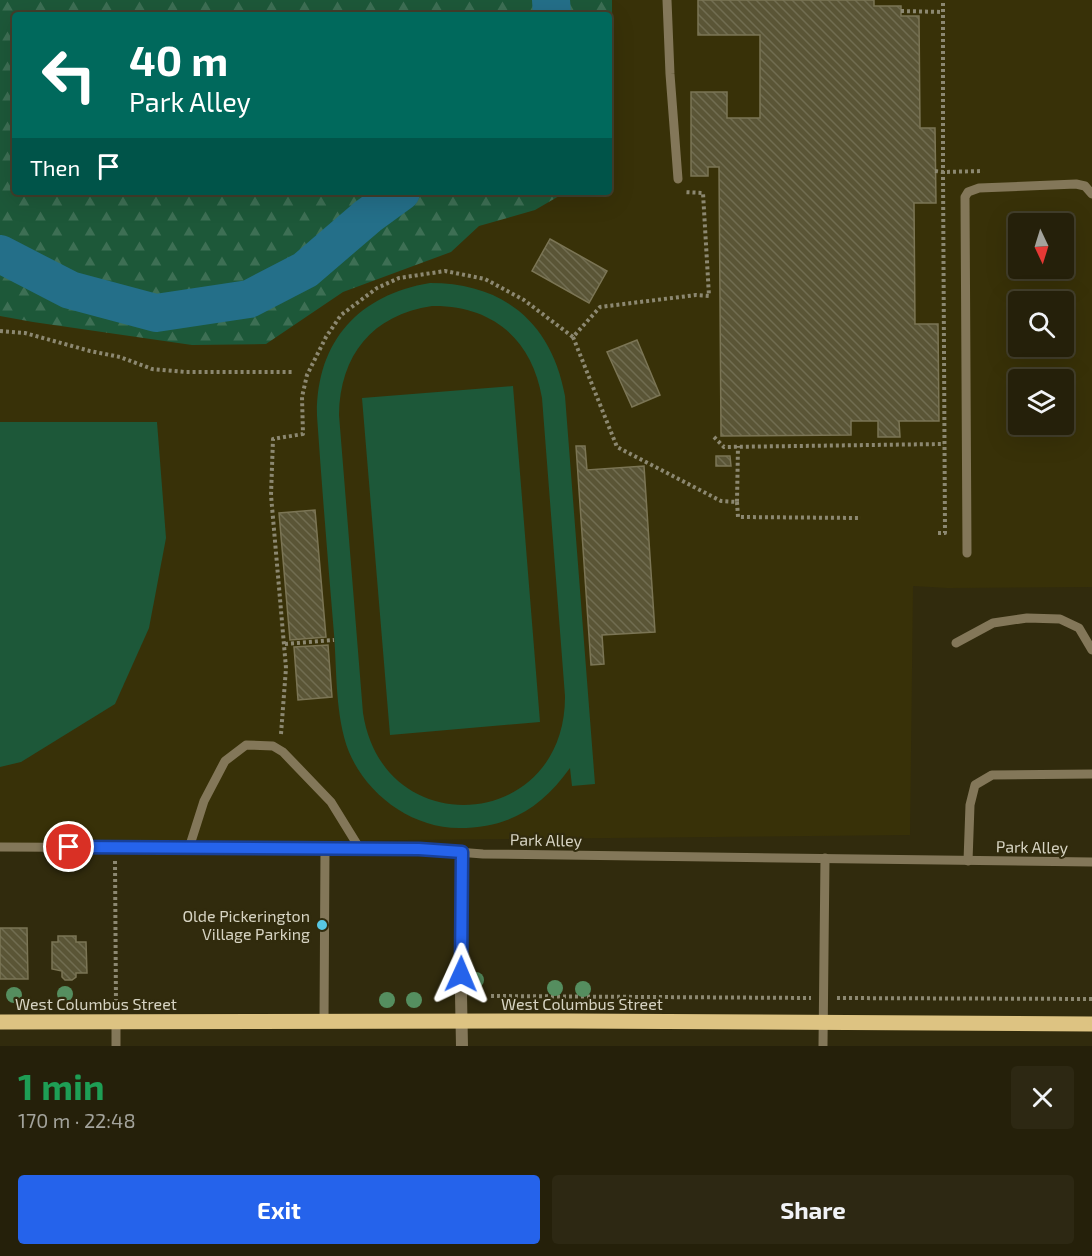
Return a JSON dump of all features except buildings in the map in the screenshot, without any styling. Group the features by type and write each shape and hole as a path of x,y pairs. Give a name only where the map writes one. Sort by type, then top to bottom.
{"main road":[{"name":"West Columbus Street","path":"0,1022 1092,1024"}],"street":[{"path":"462,852 460,995 463,1022 462,1046"}],"lane":[{"path":"667,0 678,179"},
{"path":"967,553 965,197 968,192 979,188 1076,184 1085,186 1092,194"},
{"path":"956,643 993,623 1027,618 1060,619 1079,628 1092,650"},
{"path":"189,848 204,801 225,761 246,745 273,746 280,750 331,802 360,849"},
{"path":"968,861 970,805 975,785 992,775 1092,774"},
{"name":"Park Alley","path":"0,847 419,849 462,852 1092,862"},
{"path":"324,1022 325,849"},
{"path":"823,1046 825,858"},
{"path":"116,1022 116,1046"}],"path":[{"path":"935,171 943,172 943,0"},
{"path":"901,11 943,12"},
{"path":"573,337 600,307 696,295 709,296 704,193 679,192 678,179"},
{"path":"280,750 286,668 271,495 273,439 303,434 302,397 307,375 326,337 340,315 377,288 399,278 445,271 485,279 524,300 573,337 617,447 721,501 737,502"},
{"path":"0,331 24,333 120,357 152,369 185,372 294,372"},
{"path":"714,437 724,447 944,444"},
{"path":"738,446 738,517 861,518"},
{"path":"285,644 334,640"},
{"path":"115,847 116,1022"},
{"path":"491,996 1092,999"}],"shaded area":[{"path":"546,0 1092,0 1092,587 948,588 913,586 910,835 0,844 0,256 381,195 612,195 612,12 596,12"}],"green space":[{"path":"0,0 612,0 612,12 12,12 12,195 561,195 535,210 479,226 451,252 343,292 266,344 192,345 0,316"},
{"path":"430,283 457,285 480,290 502,300 520,312 536,328 559,370 565,396 595,784 572,786 570,768 535,805 508,820 477,827 459,828 425,822 393,806 379,795 357,768 349,752 341,724 317,416 319,390 324,366 333,345 346,326 362,311 382,298 404,289","holes":["432,306 454,307 491,319 506,330 519,343 537,377 542,398 565,696 557,741 537,774 507,796 472,805 436,801 403,785 377,756 363,713 339,415 346,374 363,341 392,318"]},
{"path":"513,386 540,722 390,735 362,398"},
{"path":"0,422 157,422 166,538 149,628 115,704 21,762 0,767"}],"waterway":[{"path":"551,0 552,12"},
{"path":"0,254 70,290 156,313 249,299 305,270 368,216 397,195"}],"place":[{"name":"Olde Pickerington Village Parking","path":"322,925"}],"route":[{"path":"69,847 419,849 462,852 461,974"}]}
